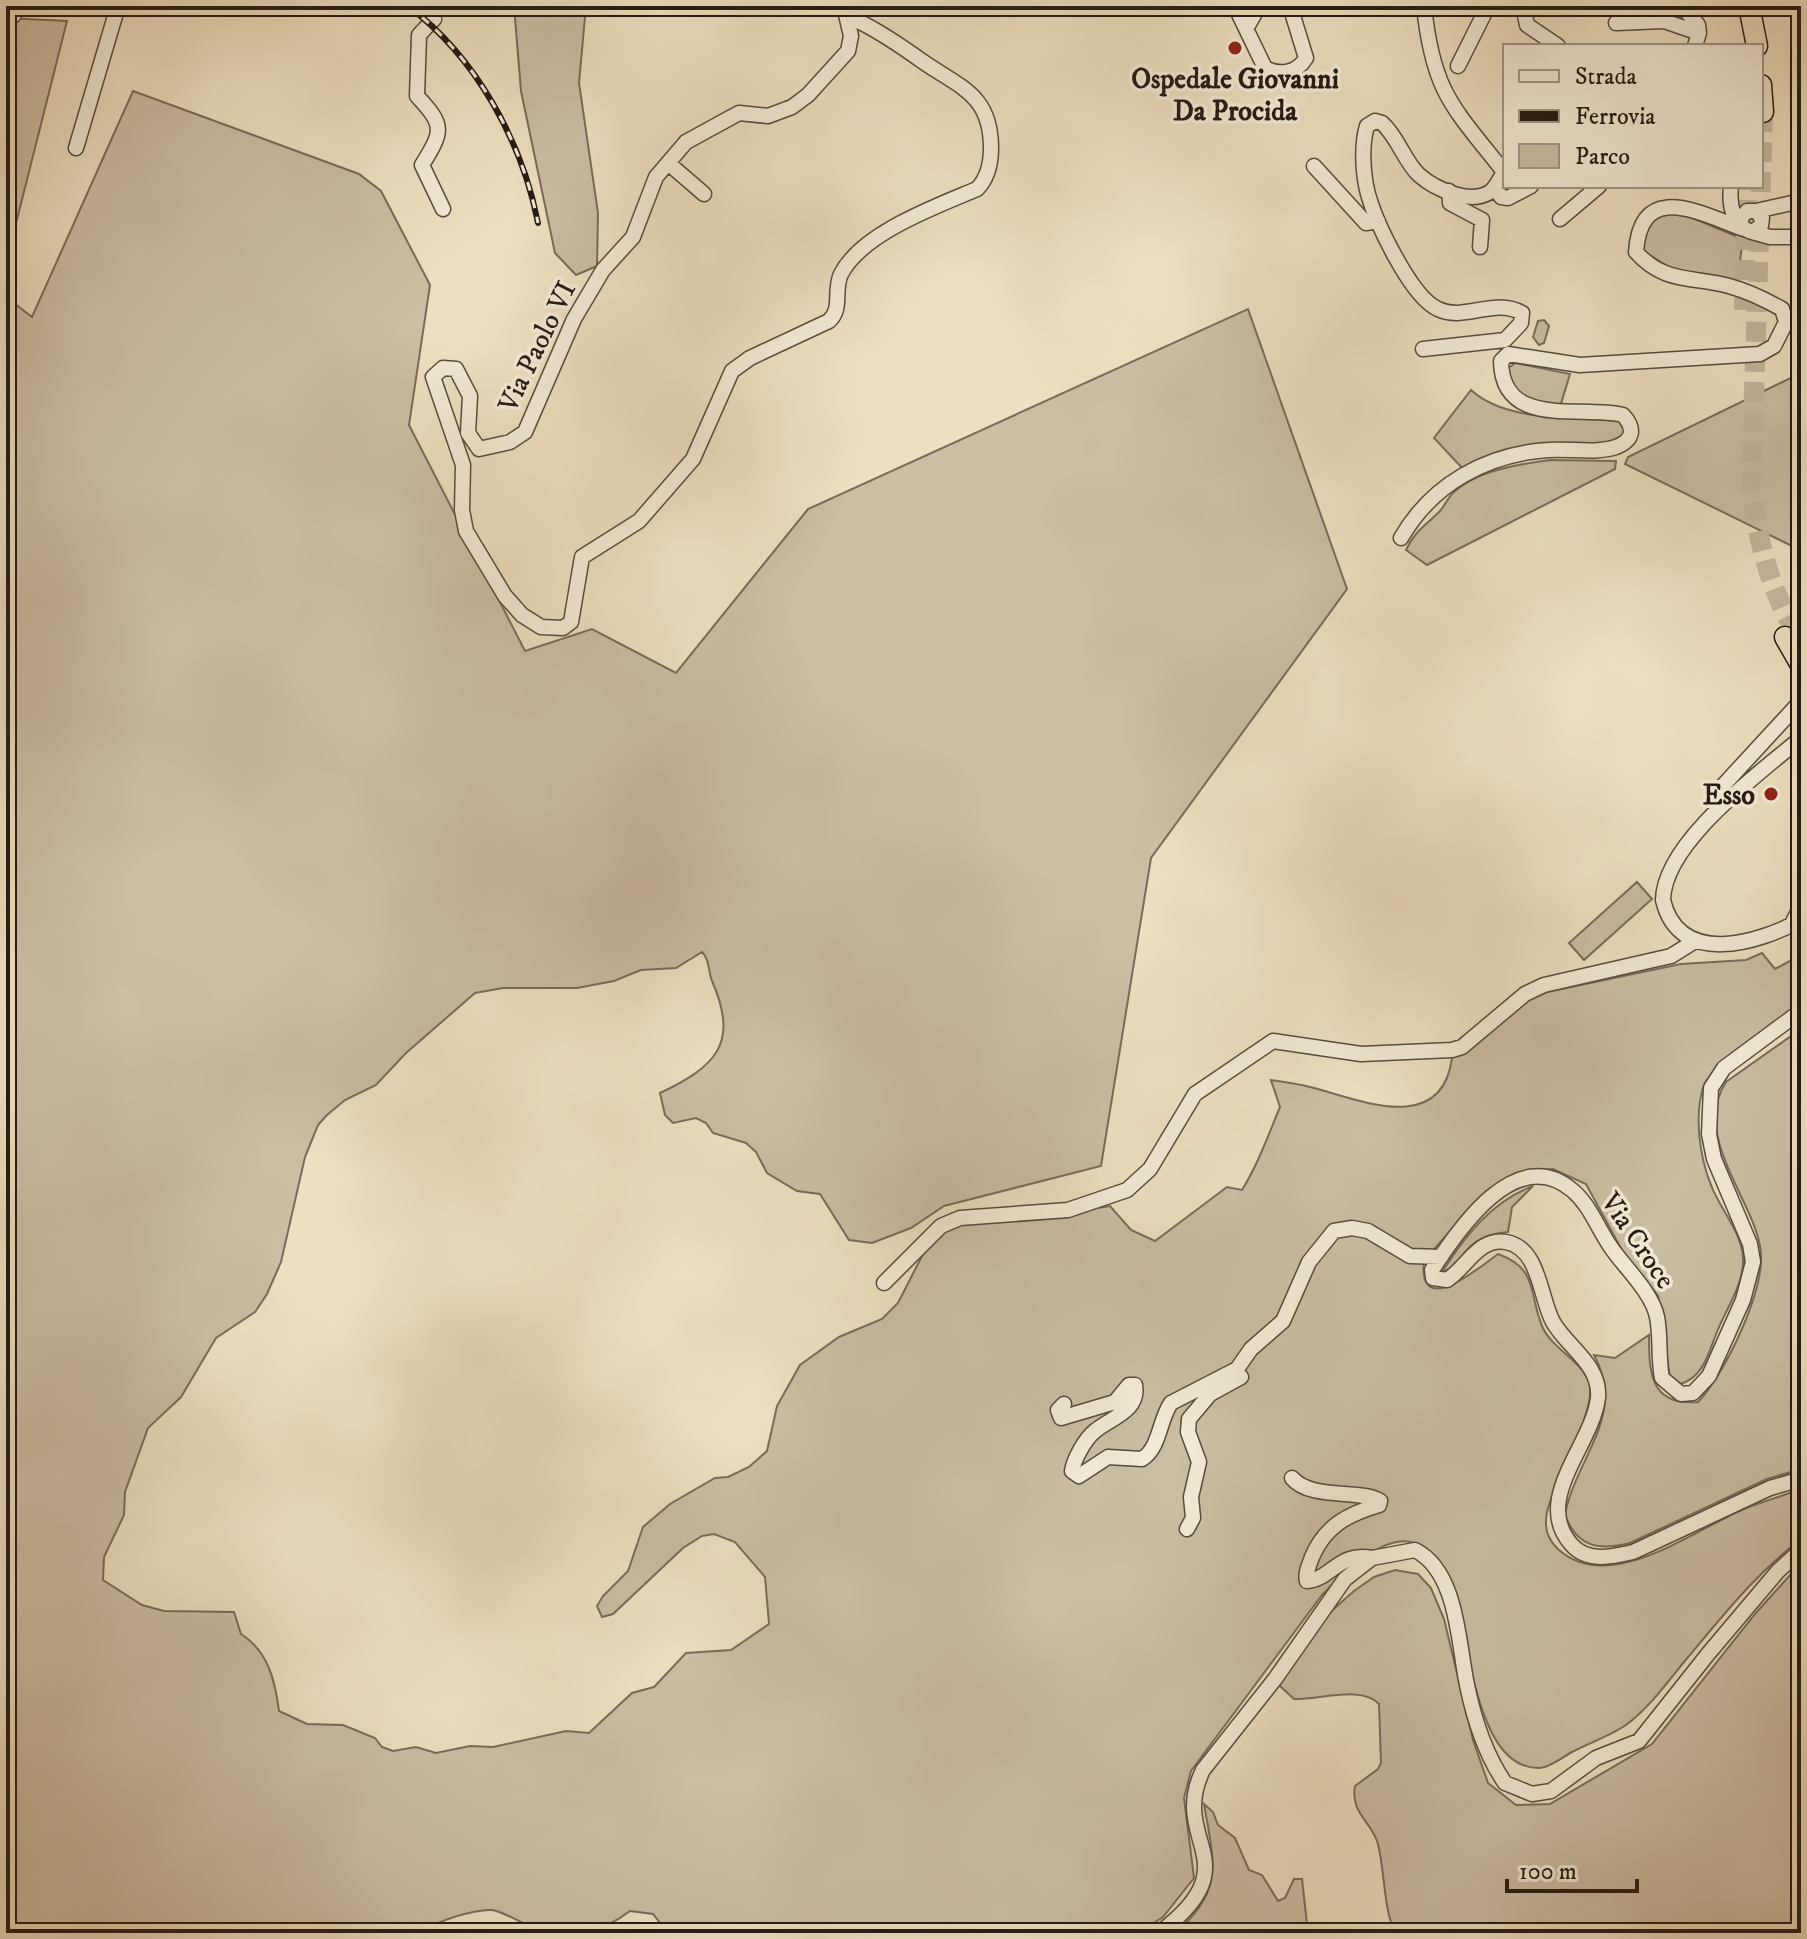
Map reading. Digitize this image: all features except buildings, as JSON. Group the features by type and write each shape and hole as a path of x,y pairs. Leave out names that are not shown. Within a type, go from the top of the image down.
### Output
{"highway":[{"path":"1737,6 1742,44"},
{"path":"1749,6 1757,44"},
{"path":"1793,637 1801,665"}],"street":[{"path":"76,148 118,6"},
{"path":"425,6 434,19 419,35 417,96 438,119 439,133 422,165 443,209"},
{"name":"Via Paolo VI","path":"846,6 858,21 956,81 981,105 988,120 991,143 991,158 984,181 977,189 890,228 842,273 836,314 829,321 750,358 732,371 693,459 633,527 582,557 571,622 563,628 541,627 522,615 505,596 466,531 462,510 463,465 433,377 443,368 456,369 470,396 468,433 479,449 510,442 525,432 574,319 607,265 633,237 652,183 686,142 739,113 768,116 792,107 808,95 848,51 851,36 846,6"},
{"path":"1235,6 1265,68 1276,72 1294,70 1303,63 1306,51 1290,6"},
{"path":"1247,27 1254,15 1252,6"},
{"path":"1424,6 1429,56 1435,73 1468,132 1503,170"},
{"path":"1458,66 1488,6"},
{"path":"1523,6 1527,25 1555,44"},
{"path":"1616,23 1664,21 1697,40 1698,25 1682,6"},
{"path":"1423,349 1505,340 1521,323 1522,313 1512,308 1493,306 1449,313 1435,309 1409,278 1378,221 1367,192 1364,157 1367,126 1375,121 1388,128 1419,175 1449,191 1472,197 1495,187 1503,175"},
{"path":"668,163 704,194"},
{"path":"1314,166 1366,223 1378,221"},
{"path":"1495,187 1501,197 1508,198 1527,188"},
{"path":"1560,219 1597,188"},
{"path":"1733,188 1752,222"},
{"path":"1449,191 1450,203 1482,220 1480,247"},
{"path":"1752,222 1779,205 1801,201"},
{"path":"1801,237 1752,222 1715,218 1674,206 1659,208 1646,217 1637,232 1636,252 1649,266 1664,273 1690,281 1728,286 1776,306 1801,327"},
{"path":"1401,538 1418,511 1457,478 1481,465 1509,456 1548,450 1601,450 1626,442 1632,432 1631,424 1623,415 1558,412 1534,407 1514,397 1501,376 1501,361 1508,354 1580,365 1760,354 1774,346 1787,314"},
{"path":"1719,790 1801,701"},
{"path":"1801,738 1709,820 1671,872 1663,891 1665,909 1676,926 1695,941 1712,944 1755,942 1796,923 1801,906"},
{"path":"884,1283 941,1226 960,1218 1068,1210 1113,1196 1139,1183 1195,1094 1273,1041 1361,1054 1452,1050 1462,1047 1525,994 1544,985 1671,956 1695,941"},
{"name":"Via Croce","path":"1441,1257 1469,1219 1501,1187 1531,1176 1555,1178 1588,1206 1623,1266 1653,1303 1662,1378 1681,1394 1693,1393 1709,1376 1743,1300 1753,1262 1750,1244 1714,1159 1709,1134 1711,1088 1724,1068 1801,1011"},
{"path":"1064,1404 1058,1410 1061,1418 1115,1402 1129,1385 1135,1385 1136,1391 1124,1414 1092,1433 1072,1471 1079,1476 1095,1462 1108,1457 1142,1459 1151,1451 1164,1413 1171,1403 1237,1369 1257,1343 1283,1321 1309,1262 1334,1231 1352,1228 1368,1231 1410,1256 1441,1257"},
{"path":"1441,1257 1432,1270 1433,1278 1439,1282 1454,1275 1484,1246 1506,1242 1521,1249 1534,1267 1559,1332 1586,1361 1596,1379 1598,1398 1555,1515 1562,1533 1575,1549 1590,1556 1613,1557 1633,1552 1770,1488 1801,1479"},
{"path":"1187,1529 1193,1518 1191,1497 1199,1462 1188,1432 1189,1419 1210,1394 1243,1376 1257,1343"},
{"path":"1292,1478 1298,1484 1330,1494 1380,1501 1379,1505 1355,1512 1325,1533 1306,1573 1307,1581 1314,1580 1344,1560 1415,1550 1434,1565 1453,1611 1469,1696 1486,1750 1505,1783 1540,1794 1551,1791 1596,1758 1646,1735 1708,1654 1778,1571 1801,1550"},
{"path":"1159,1933 1190,1908 1204,1884 1206,1870 1194,1805 1195,1787 1203,1770 1275,1679 1345,1579 1372,1558"}],"green space":[{"path":"514,6 586,6 579,83 598,213 597,266 576,275 555,253 521,91"},
{"path":"6,18 67,21 6,263"},
{"path":"133,91 359,174 381,191 430,285 409,425 525,651 592,629 676,673 808,509 1248,309 1347,589 1151,858 1101,1166 944,1206 911,1228 872,1243 849,1240 820,1194 797,1191 767,1173 756,1152 746,1143 713,1133 706,1123 696,1118 673,1123 665,1115 660,1093 709,1062 718,1050 722,1037 720,1003 702,952 676,968 641,970 614,981 577,988 503,988 475,993 406,1053 376,1085 345,1100 318,1125 305,1157 281,1262 267,1294 255,1312 216,1338 181,1397 148,1428 125,1492 124,1515 104,1557 103,1580 142,1605 164,1611 234,1612 241,1634 258,1649 269,1667 279,1711 307,1724 343,1725 375,1738 382,1747 393,1751 416,1747 436,1753 470,1746 493,1747 566,1731 589,1733 632,1693 654,1687 686,1653 731,1650 769,1624 765,1577 735,1542 714,1534 702,1536 683,1548 613,1614 602,1617 597,1606 628,1571 643,1527 670,1504 715,1478 728,1477 749,1467 767,1451 777,1406 800,1365 839,1337 882,1319 898,1303 924,1252 954,1221 1044,1217 1110,1206 1131,1230 1155,1241 1227,1187 1242,1190 1280,1107 1271,1080 1303,1085 1376,1105 1417,1105 1433,1097 1445,1082 1452,1058 1525,1001 1547,992 1681,964 1746,960 1762,953 1775,969 1801,955 1801,1008 1719,1066 1703,1088 1700,1099 1699,1124 1704,1163 1715,1194 1738,1238 1743,1267 1707,1359 1688,1381 1681,1384 1670,1378 1658,1296 1623,1252 1586,1184 1553,1169 1530,1170 1487,1191 1424,1260 1424,1278 1430,1287 1440,1288 1465,1278 1498,1254 1511,1260 1526,1274 1547,1334 1587,1378 1590,1387 1586,1414 1547,1512 1547,1533 1559,1550 1580,1562 1602,1566 1627,1562 1677,1543 1744,1509 1801,1489 1801,1539 1739,1597 1642,1711 1620,1729 1543,1768 1506,1753 1484,1715 1456,1612 1440,1568 1416,1543 1378,1549 1322,1595 1191,1771 1184,1798 1194,1878 1163,1917 1138,1933 668,1933 653,1914 630,1911 596,1929 559,1933 532,1927 492,1910 455,1917 436,1924 424,1933 6,1933 6,297 32,317"},
{"path":"1671,209 1743,239 1737,282 1677,272 1643,251 1650,225"},
{"path":"1544,320 1549,326 1544,343 1539,345 1533,337 1538,321"},
{"path":"1515,363 1570,374 1560,407 1520,393 1507,369"},
{"path":"1801,373 1801,539 1792,546 1625,464 1628,457"},
{"path":"1471,390 1486,401 1522,413 1619,421 1625,432 1616,442 1464,470 1434,438"},
{"path":"1550,460 1616,461 1615,469 1427,565 1406,550 1416,534 1464,484 1500,469"},
{"path":"1637,882 1652,899 1584,960 1569,943"},
{"path":"1801,1029 1801,1469 1767,1479 1630,1543 1608,1546 1590,1544 1575,1534 1565,1514 1602,1416 1605,1397 1603,1377 1594,1355 1615,1358 1649,1335 1652,1374 1661,1393 1682,1402 1698,1402 1709,1389 1742,1328 1751,1306 1761,1263 1755,1227 1719,1144 1717,1102 1726,1082"},
{"path":"1533,1186 1512,1207 1508,1232 1481,1239 1442,1272 1460,1245 1492,1210"},
{"path":"1801,1563 1801,1933 1395,1933 1388,1912 1378,1844 1358,1810 1354,1795 1355,1786 1378,1769 1381,1763 1379,1704 1372,1698 1351,1694 1294,1699 1279,1685 1328,1614 1374,1577 1395,1570 1418,1574 1431,1588 1444,1619 1473,1740 1488,1783 1516,1805 1550,1804 1652,1744 1755,1614"},
{"path":"1204,1804 1213,1812 1218,1825 1235,1838 1249,1870 1262,1875 1278,1901 1285,1898 1294,1879 1302,1879 1308,1933 1175,1933 1191,1918 1209,1889 1212,1859"}],"tunnel":[{"path":"1744,310 1747,188"},
{"path":"1761,188 1751,487 1766,561 1795,631"}],"railway":[{"path":"408,6 455,50 492,103 520,162 538,223"}],"place":[{"name":"Ospedale Giovanni Da Procida","path":"1235,48"},
{"name":"Esso","path":"1771,794"}]}
